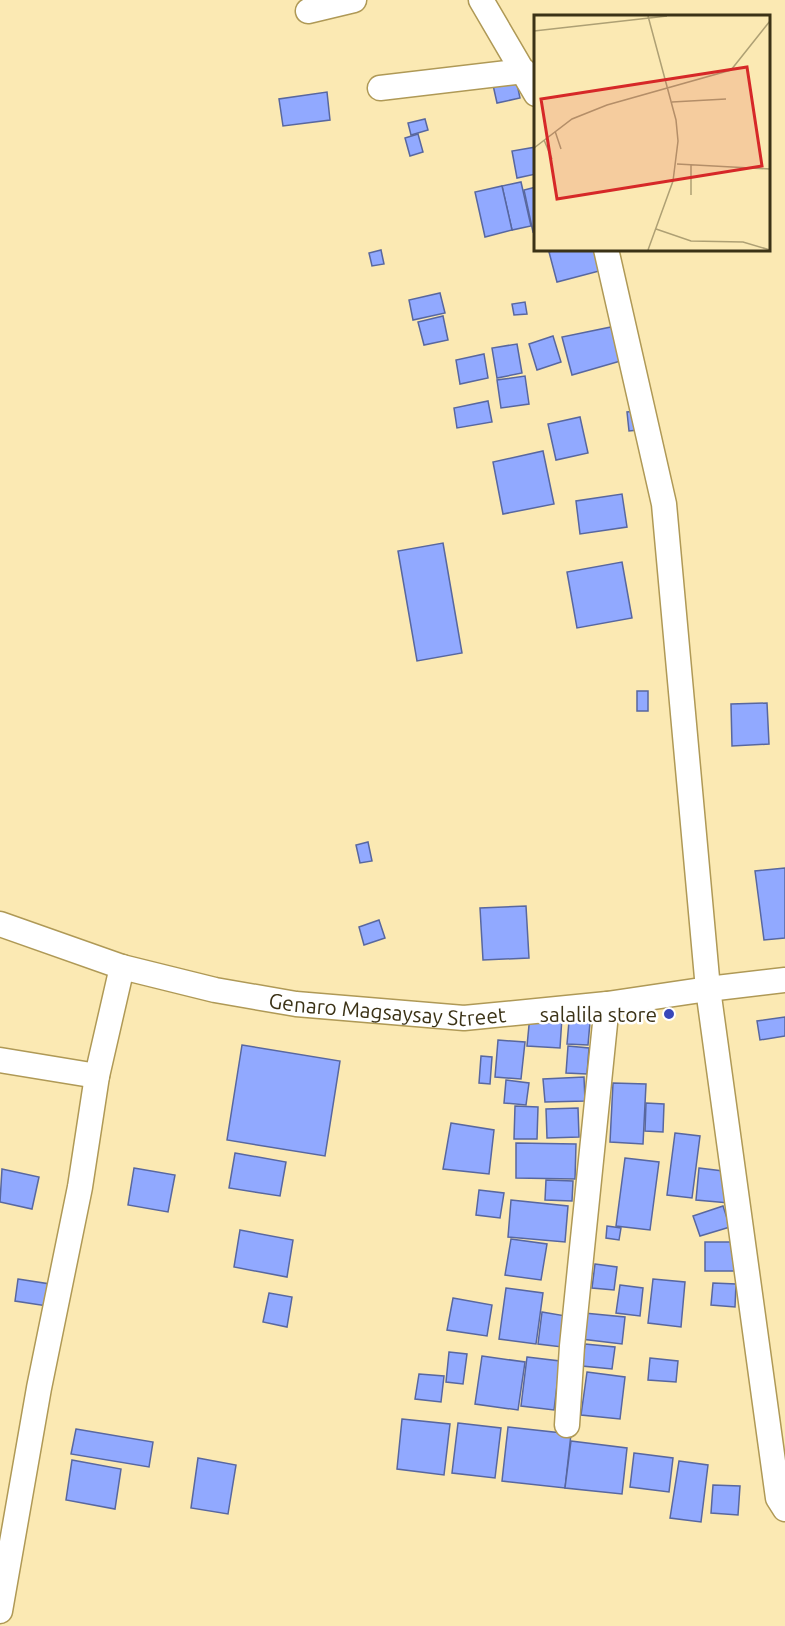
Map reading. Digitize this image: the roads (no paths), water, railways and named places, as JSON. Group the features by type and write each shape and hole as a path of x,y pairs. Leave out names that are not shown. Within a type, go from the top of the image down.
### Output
{"street":[{"path":"308,12 354,0"},
{"path":"481,0 534,90"},
{"path":"380,88 524,70"},
{"path":"606,250 664,504 708,989 778,1498 785,1509"},
{"name":"Genaro Magsaysay Street","path":"0,924 122,967 215,990 296,1004 464,1018 607,1004 785,980"},
{"path":"0,1611 39,1388 80,1187 97,1076 122,967"},
{"path":"567,1425 572,1346 607,1004"},
{"path":"0,1060 97,1076"}],"place":[{"name":"salalila store","path":"669,1014"}]}
